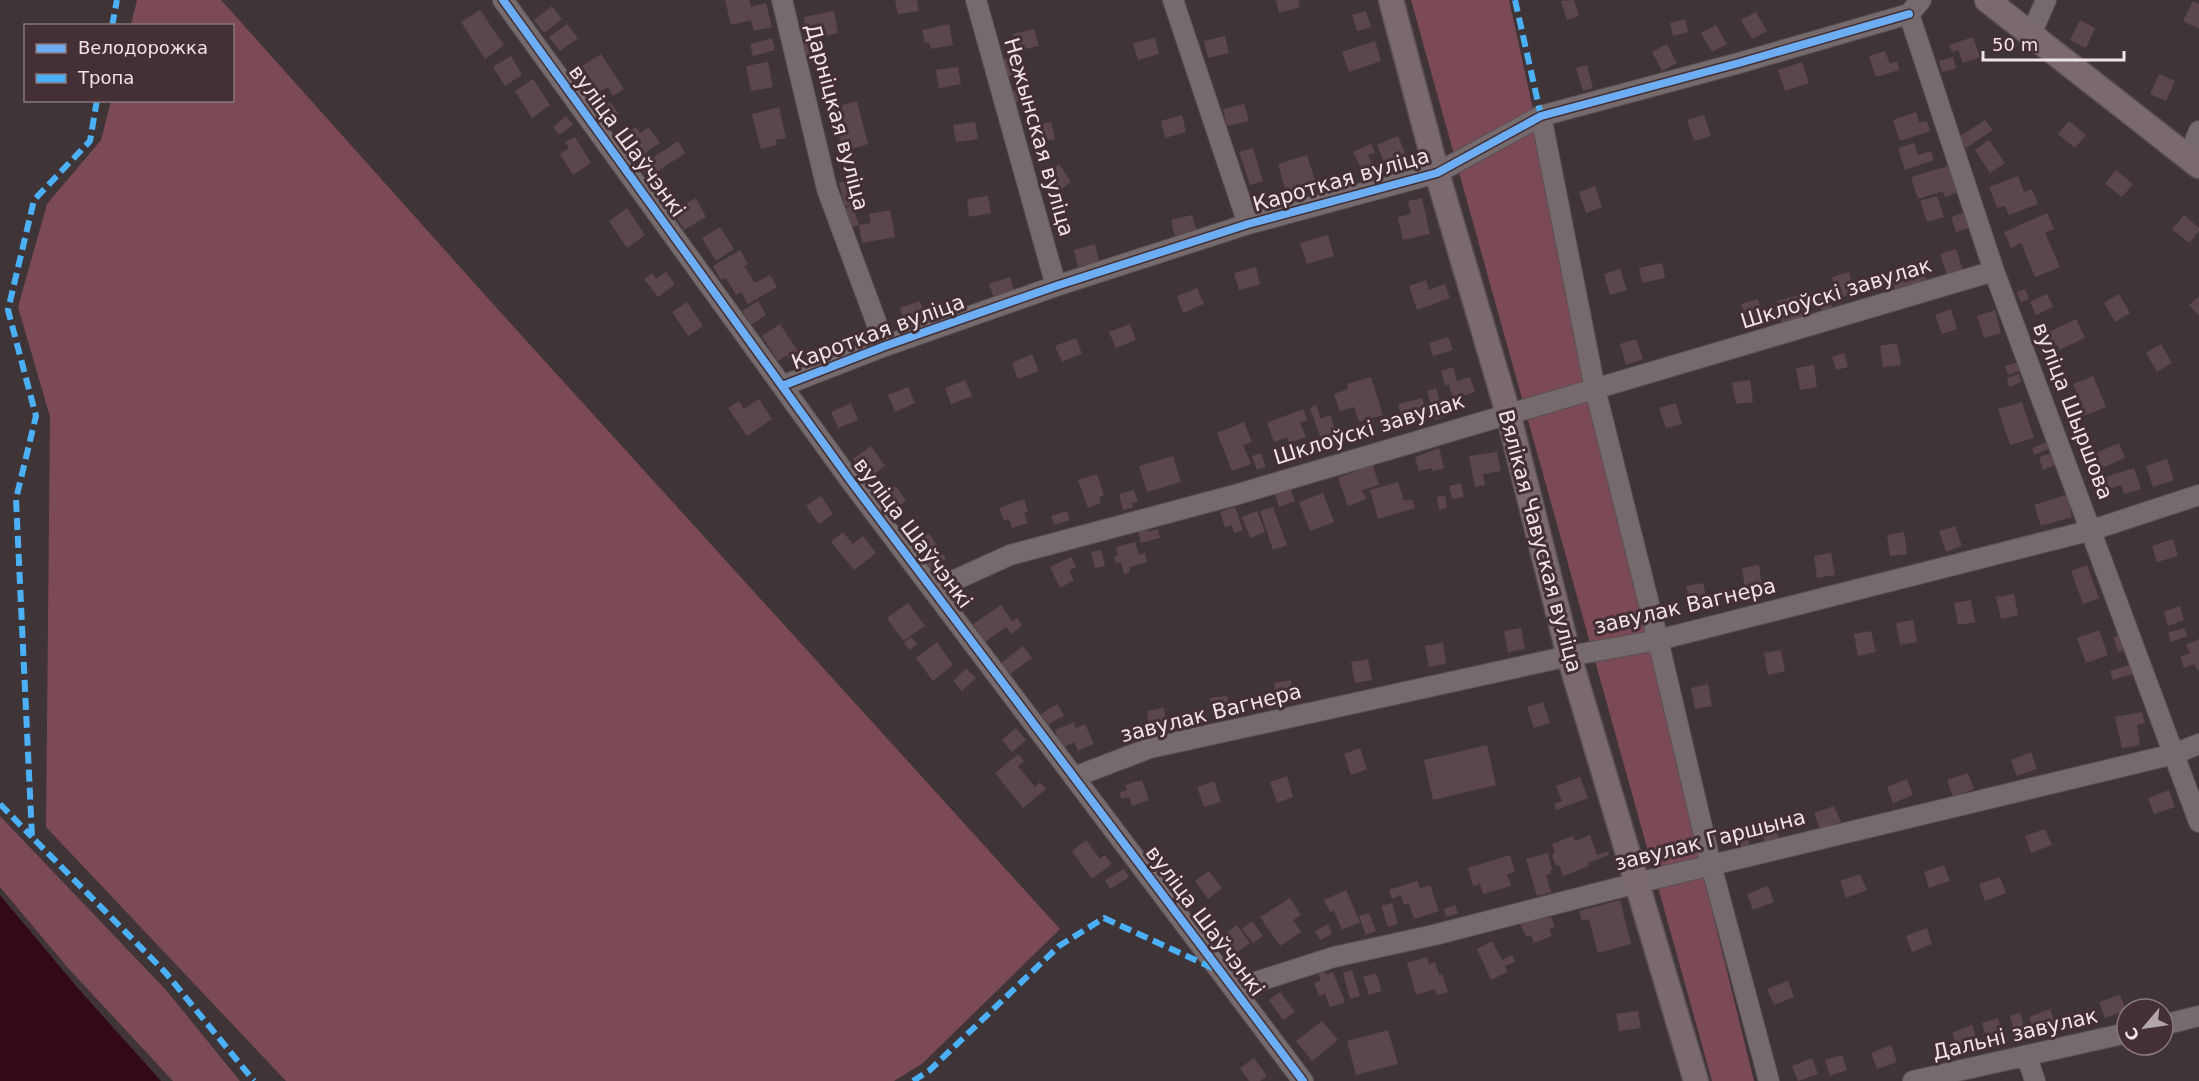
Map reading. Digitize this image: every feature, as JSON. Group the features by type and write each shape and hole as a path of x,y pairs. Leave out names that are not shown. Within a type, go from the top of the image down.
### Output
{"main road":[{"name":"Вялікая Чавуская вуліца","path":"1391,0 1437,173 1508,413 1569,656 1696,1081"},
{"path":"1987,0 2194,162"}],"street":[{"name":"вуліца Шаўчэнкі","path":"503,0 850,480 1303,1081"},
{"name":"Дарніцкая вуліца","path":"782,0 826,189 885,346"},
{"name":"Нежынская вуліца","path":"976,0 1056,286"},
{"path":"1173,0 1248,224"},
{"path":"2031,34 2046,0"},
{"name":"Кароткая вуліца","path":"782,386 885,346 1056,286 1248,224 1437,173 1541,116 1739,63 1915,7"},
{"name":"вуліца Шыршова","path":"1915,7 1994,271 2199,822"},
{"path":"1541,116 1594,389 1659,640 1711,865 1768,1081"},
{"path":"2194,162 2199,131"},
{"name":"Шклоўскі завулак","path":"933,590 1010,555 1235,495 1994,271"},
{"name":"завулак Вагнера","path":"1074,777 1150,748 1569,656 1659,640 2092,530 2199,495"},
{"name":"завулак Гаршына","path":"1234,989 1334,957 2174,754 2199,744"},
{"path":"2175,1022 2199,1016"},
{"name":"Дальні завулак","path":"1912,1081 2115,1036"},
{"path":"2027,1057 2035,1081"}],"shaded area":[{"path":"137,0 221,0 494,305 1060,929 923,1063 894,1081 286,1081 46,827 50,417 18,307 47,204 101,140 111,102 234,102 234,24 131,24"},
{"path":"1411,0 1509,0 1688,813 1754,1081 1712,1081"},
{"path":"0,816 166,990 240,1081 173,1081 68,968 0,887"},
{"path":"0,895 76,986 161,1081 0,1081"}],"building":[{"path":"725,0 749,0 751,7 766,3 772,27 754,31 751,20 731,25"},
{"path":"895,0 917,0 919,11 898,14"},
{"path":"1276,0 1298,0 1300,7 1279,13"},
{"path":"1574,0 1579,16 1567,20 1561,1"},
{"path":"2193,1 2199,4 2199,29 2183,21"},
{"path":"552,6 562,19 544,33 534,20"},
{"path":"480,10 504,45 485,59 461,22"},
{"path":"834,11 838,33 821,37 820,31 807,34 804,17"},
{"path":"1366,11 1371,27 1357,31 1352,15"},
{"path":"1756,12 1767,31 1752,39 1741,20"},
{"path":"1685,19 1688,32 1673,36 1670,23"},
{"path":"2080,20 2095,28 2086,48 2070,40"},
{"path":"567,24 578,38 560,51 549,37"},
{"path":"949,24 953,45 931,49 929,42 925,43 922,30"},
{"path":"1716,25 1727,44 1712,52 1701,33"},
{"path":"1034,29 1039,46 1017,51 1013,34"},
{"path":"1225,36 1229,53 1208,58 1204,41"},
{"path":"1973,37 1980,57 1963,63 1958,50 1952,52 1949,45"},
{"path":"772,38 775,50 753,56 750,44"},
{"path":"1155,38 1159,54 1138,60 1133,43"},
{"path":"810,40 812,47 822,44 826,56 807,61 802,42"},
{"path":"1375,41 1381,61 1349,72 1342,52"},
{"path":"1667,44 1677,63 1662,71 1652,52"},
{"path":"1885,51 1890,64 1897,61 1899,70 1876,77 1869,56"},
{"path":"601,54 624,89 613,96 608,87 599,92 582,66"},
{"path":"511,56 522,75 505,86 493,67"},
{"path":"1014,57 1018,74 1006,77 1001,60"},
{"path":"1953,57 1956,68 1942,72 1939,61"},
{"path":"768,62 773,87 751,91 746,66"},
{"path":"1802,62 1809,83 1785,91 1778,70"},
{"path":"1587,65 1593,88 1583,91 1576,68"},
{"path":"958,67 961,84 939,88 936,70"},
{"path":"2159,74 2175,81 2166,101 2150,94"},
{"path":"533,79 550,105 532,118 515,91"},
{"path":"1020,89 1023,100 1013,103 1010,92"},
{"path":"857,101 868,144 852,149 850,141 841,144 831,108"},
{"path":"610,102 618,113 605,123 597,112"},
{"path":"1244,104 1249,121 1227,126 1223,109"},
{"path":"779,107 786,138 776,140 777,145 761,149 752,114"},
{"path":"1916,112 1919,123 1927,121 1930,131 1900,141 1893,120"},
{"path":"1182,115 1186,132 1165,138 1161,121"},
{"path":"1704,115 1711,136 1694,141 1687,120"},
{"path":"566,116 573,125 559,135 553,127"},
{"path":"1985,120 1993,130 1966,148 1959,137"},
{"path":"2069,121 2086,135 2075,148 2058,134"},
{"path":"975,122 978,139 956,142 953,125"},
{"path":"1051,122 1055,139 1034,144 1029,127"},
{"path":"636,127 640,133 649,127 660,143 641,156 626,133"},
{"path":"1398,136 1405,153 1384,162 1377,145"},
{"path":"575,137 591,163 573,175 560,154 569,148 565,142"},
{"path":"1989,140 2005,163 1990,173 1975,150"},
{"path":"678,141 685,153 648,178 640,166"},
{"path":"1914,143 1918,155 1931,151 1934,160 1905,170 1898,148"},
{"path":"1371,144 1375,152 1368,155 1377,175 1367,180 1353,152"},
{"path":"1253,148 1263,181 1250,185 1239,152"},
{"path":"1307,155 1317,187 1287,196 1278,164"},
{"path":"1059,164 1071,182 1057,192 1044,174"},
{"path":"1954,164 1962,191 1945,197 1943,191 1918,199 1911,177"},
{"path":"2116,170 2133,184 2122,197 2105,184"},
{"path":"2018,176 2024,192 2032,189 2038,204 2009,215 2005,206 1997,208 1989,187"},
{"path":"855,179 861,203 845,206 839,183"},
{"path":"1595,186 1602,207 1586,213 1579,192"},
{"path":"988,196 991,213 969,217 967,199"},
{"path":"1937,196 1944,217 1927,222 1920,201"},
{"path":"696,198 706,217 684,230 673,211"},
{"path":"1422,198 1430,234 1403,240 1398,217 1411,214 1408,201"},
{"path":"852,205 859,225 851,228 845,208"},
{"path":"627,208 645,235 627,248 609,221"},
{"path":"890,210 895,237 862,243 859,225 871,223 869,214"},
{"path":"1969,211 1974,227 1956,232 1951,217"},
{"path":"2047,213 2054,229 2045,233 2060,267 2035,277 2021,243 2011,248 2004,232"},
{"path":"1192,215 1197,232 1175,237 1171,220"},
{"path":"2184,215 2199,228 2189,243 2172,229"},
{"path":"720,227 734,249 716,261 702,238"},
{"path":"1328,235 1334,256 1307,264 1300,243"},
{"path":"1095,244 1099,261 1078,267 1074,250"},
{"path":"1956,249 1963,270 1947,275 1940,254"},
{"path":"740,250 748,264 744,266 755,283 770,275 777,287 748,304 741,292 736,295 726,278 721,280 713,266"},
{"path":"1662,263 1665,278 1642,283 1639,268"},
{"path":"1920,263 1930,288 1899,300 1889,274"},
{"path":"1256,267 1260,284 1239,290 1234,273"},
{"path":"1620,269 1627,290 1610,295 1604,274"},
{"path":"666,272 675,284 658,297 644,279 652,273 656,279"},
{"path":"1849,272 1855,293 1839,298 1832,277"},
{"path":"1010,277 1015,294 995,301 989,284"},
{"path":"1426,280 1429,290 1445,284 1450,298 1417,310 1409,286"},
{"path":"1197,288 1204,304 1183,313 1177,296"},
{"path":"2025,289 2029,299 2021,302 2017,292"},
{"path":"1829,293 1834,315 1823,317 1818,295"},
{"path":"2047,294 2053,307 2036,315 2030,302"},
{"path":"2119,294 2130,313 2115,322 2104,303"},
{"path":"1802,295 1808,320 1783,327 1777,301"},
{"path":"2199,296 2199,316 2189,305"},
{"path":"1758,299 1765,320 1748,325 1741,304"},
{"path":"758,301 766,315 751,325 742,311"},
{"path":"920,301 926,318 905,325 900,308"},
{"path":"687,302 703,326 688,336 672,312"},
{"path":"1951,309 1957,329 1942,334 1935,315"},
{"path":"1995,310 2001,333 1984,338 1977,316"},
{"path":"2076,319 2085,338 2059,350 2057,345 2049,349 2044,339 2051,335 2049,332"},
{"path":"780,324 800,355 791,361 787,355 778,361 762,336"},
{"path":"1130,324 1136,340 1116,348 1109,332"},
{"path":"1448,337 1453,350 1433,356 1429,343"},
{"path":"1076,338 1082,354 1062,362 1055,346"},
{"path":"1636,339 1643,359 1626,365 1620,344"},
{"path":"1897,343 1901,365 1883,367 1880,346"},
{"path":"2161,344 2172,363 2157,372 2146,353"},
{"path":"1844,353 1848,367 1836,370 1832,357"},
{"path":"1032,354 1039,371 1018,379 1012,363"},
{"path":"2018,362 2021,370 2008,375 2005,366"},
{"path":"1814,365 1817,387 1800,390 1796,368"},
{"path":"1453,367 1457,381 1470,377 1475,392 1453,399 1449,384 1445,386 1441,371"},
{"path":"2019,374 2021,382 2009,387 2007,378"},
{"path":"2093,376 2106,407 2076,419 2071,409 2082,404 2073,384"},
{"path":"1371,377 1383,415 1359,422 1354,407 1340,411 1334,394 1348,389 1347,384"},
{"path":"965,380 972,396 951,404 945,388"},
{"path":"1750,380 1753,402 1736,404 1732,383"},
{"path":"908,387 915,403 895,412 888,395"},
{"path":"1436,388 1444,417 1435,420 1427,391"},
{"path":"1422,398 1427,416 1403,422 1398,404"},
{"path":"759,399 772,419 747,436 728,408 739,401 744,409"},
{"path":"2022,402 2034,438 2010,445 1998,409"},
{"path":"851,403 858,420 838,428 831,412"},
{"path":"1676,403 1682,424 1666,428 1659,408"},
{"path":"1316,405 1321,419 1330,415 1339,440 1323,445 1310,408"},
{"path":"1303,409 1307,420 1300,423 1306,437 1289,443 1287,437 1274,442 1267,423"},
{"path":"1244,422 1252,442 1243,445 1251,464 1232,471 1217,433"},
{"path":"2053,440 2055,446 2034,455 2032,448"},
{"path":"2119,443 2125,458 2095,471 2089,456"},
{"path":"871,446 885,466 867,479 853,459"},
{"path":"1439,448 1444,468 1419,471 1415,457"},
{"path":"2057,451 2062,462 2043,470 2039,457"},
{"path":"1497,452 1501,471 1483,474 1485,485 1475,487 1469,456"},
{"path":"1261,453 1266,467 1257,470 1252,456"},
{"path":"1173,456 1181,482 1147,492 1139,466"},
{"path":"2167,459 2174,480 2153,487 2146,466"},
{"path":"1371,460 1379,485 1362,490 1366,499 1348,506 1338,478 1356,471 1354,465"},
{"path":"2134,468 2141,489 2124,494 2121,485 2109,489 2105,477"},
{"path":"1097,474 1104,495 1099,497 1101,503 1088,508 1078,480"},
{"path":"1398,482 1404,501 1412,499 1415,508 1378,519 1370,490"},
{"path":"1461,483 1464,497 1452,499 1449,486"},
{"path":"896,486 906,501 888,513 878,499"},
{"path":"1290,488 1295,501 1279,507 1275,494"},
{"path":"1134,490 1138,502 1132,503 1133,507 1123,510 1119,494"},
{"path":"1323,493 1334,522 1310,531 1299,502"},
{"path":"2072,493 2077,508 2070,510 2072,517 2041,526 2034,505"},
{"path":"1445,495 1447,508 1439,510 1437,497"},
{"path":"821,496 833,514 819,524 806,506"},
{"path":"1024,499 1028,512 1024,513 1028,523 1012,528 1009,519 1004,521 999,508"},
{"path":"1235,507 1243,530 1234,533 1232,525 1225,527 1220,512"},
{"path":"1273,507 1287,545 1273,550 1260,511"},
{"path":"1067,511 1070,520 1054,525 1051,516"},
{"path":"1257,511 1265,532 1250,538 1242,517"},
{"path":"1146,524 1148,532 1158,529 1160,538 1141,543 1137,527"},
{"path":"1955,526 1962,546 1946,552 1939,531"},
{"path":"843,532 853,544 863,536 876,553 854,570 831,542"},
{"path":"1904,532 1907,554 1890,556 1887,535"},
{"path":"929,533 946,559 928,570 910,545"},
{"path":"2173,539 2178,556 2157,562 2152,546"},
{"path":"1135,542 1139,555 1145,553 1147,562 1129,567 1130,572 1124,574 1121,562 1116,563 1114,556 1118,555 1116,547"},
{"path":"1101,550 1105,566 1095,568 1091,552"},
{"path":"1831,553 1835,575 1817,578 1814,556"},
{"path":"1071,557 1076,567 1069,571 1074,580 1060,588 1050,567"},
{"path":"1759,565 1762,587 1745,590 1742,568"},
{"path":"2087,565 2099,598 2083,604 2071,571"},
{"path":"1703,583 1708,604 1691,608 1686,586"},
{"path":"2014,594 2018,615 2001,619 1996,597"},
{"path":"1971,600 1975,622 1958,625 1954,603"},
{"path":"908,603 925,626 903,641 887,618"},
{"path":"1001,605 1012,621 1017,618 1022,626 1011,634 1006,627 985,642 973,624"},
{"path":"2180,606 2184,620 2168,626 2164,612"},
{"path":"1913,620 1917,642 1900,645 1896,623"},
{"path":"1521,628 1525,649 1508,652 1504,631"},
{"path":"2184,628 2187,636 2171,642 2168,633"},
{"path":"2099,630 2108,655 2086,663 2077,638"},
{"path":"1871,631 1876,652 1858,656 1854,634"},
{"path":"2124,634 2129,649 2118,652 2113,637"},
{"path":"911,637 917,644 909,650 904,642"},
{"path":"2199,639 2199,669 2197,670 2194,664 2184,668 2180,657 2190,653 2186,645"},
{"path":"937,642 953,665 933,681 916,658"},
{"path":"1443,643 1446,664 1429,667 1425,646"},
{"path":"1023,646 1032,658 1009,675 1000,664"},
{"path":"1781,650 1785,671 1768,675 1764,653"},
{"path":"1368,659 1372,680 1355,683 1351,662"},
{"path":"2135,663 2138,672 2113,680 2110,671"},
{"path":"966,668 976,678 962,691 953,681"},
{"path":"1291,680 1294,701 1277,704 1274,683"},
{"path":"1708,684 1712,706 1695,709 1691,688"},
{"path":"1227,696 1231,717 1214,720 1210,698"},
{"path":"1543,702 1550,723 1534,728 1527,707"},
{"path":"1057,704 1064,715 1048,725 1041,714"},
{"path":"1164,708 1167,730 1150,733 1147,711"},
{"path":"2142,712 2145,723 2137,725 2140,745 2122,748 2115,717"},
{"path":"1074,722 1076,728 1085,724 1094,744 1078,751 1074,742 1062,748 1059,740 1054,743 1052,738 1057,736 1055,730"},
{"path":"1016,728 1026,740 1012,752 1002,740"},
{"path":"1487,745 1496,785 1433,800 1424,760"},
{"path":"1360,748 1367,769 1351,775 1344,754"},
{"path":"2031,752 2037,769 2017,776 2011,760"},
{"path":"1018,754 1024,761 1018,766 1035,787 1040,782 1046,789 1023,808 995,773"},
{"path":"1968,773 1974,789 1953,797 1947,780"},
{"path":"1287,776 1293,797 1277,803 1270,782"},
{"path":"1580,777 1588,798 1556,810 1554,804 1562,801 1556,786"},
{"path":"1907,779 1913,795 1893,803 1887,787"},
{"path":"1142,780 1149,800 1132,806 1129,797 1122,799 1119,793 1127,790 1125,785"},
{"path":"1214,781 1221,802 1204,807 1197,787"},
{"path":"2169,790 2175,807 2154,814 2148,798"},
{"path":"1834,806 1841,822 1820,829 1814,813"},
{"path":"1775,825 1779,839 1765,843 1761,829"},
{"path":"1734,826 1752,833 1747,849 1728,842"},
{"path":"2045,829 2052,845 2031,853 2025,836"},
{"path":"1590,835 1597,855 1608,851 1609,855 1563,876 1552,855 1555,853 1552,844 1573,836 1575,841"},
{"path":"1086,840 1100,859 1105,855 1112,864 1092,879 1072,851"},
{"path":"1548,853 1552,869 1551,874 1546,875 1551,892 1537,896 1526,859"},
{"path":"1510,855 1515,872 1507,874 1511,886 1483,894 1480,884 1473,886 1468,868"},
{"path":"1944,865 1950,881 1929,888 1924,872"},
{"path":"1124,869 1129,877 1110,889 1105,880"},
{"path":"1209,871 1222,888 1208,899 1195,881"},
{"path":"1860,874 1867,890 1846,898 1840,881"},
{"path":"2000,877 2006,893 1985,901 1979,884"},
{"path":"1417,881 1420,888 1430,885 1439,911 1414,919 1409,903 1404,905 1401,895 1392,899 1389,890"},
{"path":"1768,886 1774,902 1753,910 1747,894"},
{"path":"1346,890 1360,922 1342,930 1334,911 1330,912 1324,900"},
{"path":"1290,898 1301,915 1293,920 1301,932 1280,946 1260,917"},
{"path":"1620,900 1631,944 1598,953 1589,919 1582,921 1579,911"},
{"path":"1392,903 1398,924 1388,927 1381,906"},
{"path":"1455,905 1458,913 1446,917 1444,909"},
{"path":"1369,913 1376,931 1366,935 1359,916"},
{"path":"1545,914 1546,918 1551,917 1555,927 1549,929 1552,936 1534,943 1531,935 1526,937 1520,924"},
{"path":"1252,921 1263,936 1253,943 1242,929"},
{"path":"1328,924 1332,934 1320,940 1315,931"},
{"path":"1237,925 1250,943 1236,953 1223,935"},
{"path":"1927,928 1932,944 1912,952 1906,936"},
{"path":"1492,941 1502,960 1512,955 1515,962 1505,966 1507,972 1491,980 1477,949"},
{"path":"1427,957 1429,964 1435,962 1448,992 1437,995 1435,989 1416,995 1407,963"},
{"path":"1352,970 1360,996 1350,999 1343,973"},
{"path":"1325,971 1326,975 1333,972 1345,1002 1330,1007 1325,994 1319,996 1314,983 1321,980 1318,973"},
{"path":"1376,973 1382,991 1369,995 1363,977"},
{"path":"1788,981 1794,997 1774,1005 1767,989"},
{"path":"1280,992 1295,1012 1283,1020 1269,1000"},
{"path":"2120,995 2121,997 2115,997 2115,1015 2105,1018 2099,1002"},
{"path":"2050,1009 2056,1025 2035,1033 2029,1017"},
{"path":"1638,1011 1641,1028 1619,1031 1616,1014"},
{"path":"2020,1013 2027,1037 2016,1040 2010,1016"},
{"path":"1998,1018 2005,1042 1989,1047 1982,1023"},
{"path":"1322,1021 1338,1040 1312,1061 1296,1041"},
{"path":"1972,1025 1978,1042 1958,1049 1952,1033"},
{"path":"1388,1030 1398,1064 1356,1075 1347,1041"},
{"path":"1891,1045 1897,1062 1877,1069 1871,1053"},
{"path":"1842,1055 1847,1070 1830,1076 1825,1060"},
{"path":"1254,1058 1267,1076 1260,1081 1249,1081 1240,1068"},
{"path":"1812,1058 1818,1074 1798,1081 1792,1066"}],"marked path":[{"path":"112,24 117,0"},
{"path":"1515,0 1541,116"},
{"path":"97,102 90,141 34,200 8,310 36,416 16,499 32,837 165,972 254,1081"},
{"path":"0,804 32,837"},
{"path":"913,1081 930,1070 1059,946 1104,918 1215,969"}],"cycle path":[{"path":"503,0 850,480 1303,1081"},
{"path":"782,386 885,346 1056,286 1248,224 1437,173 1541,116 1739,63 1909,14"}]}
